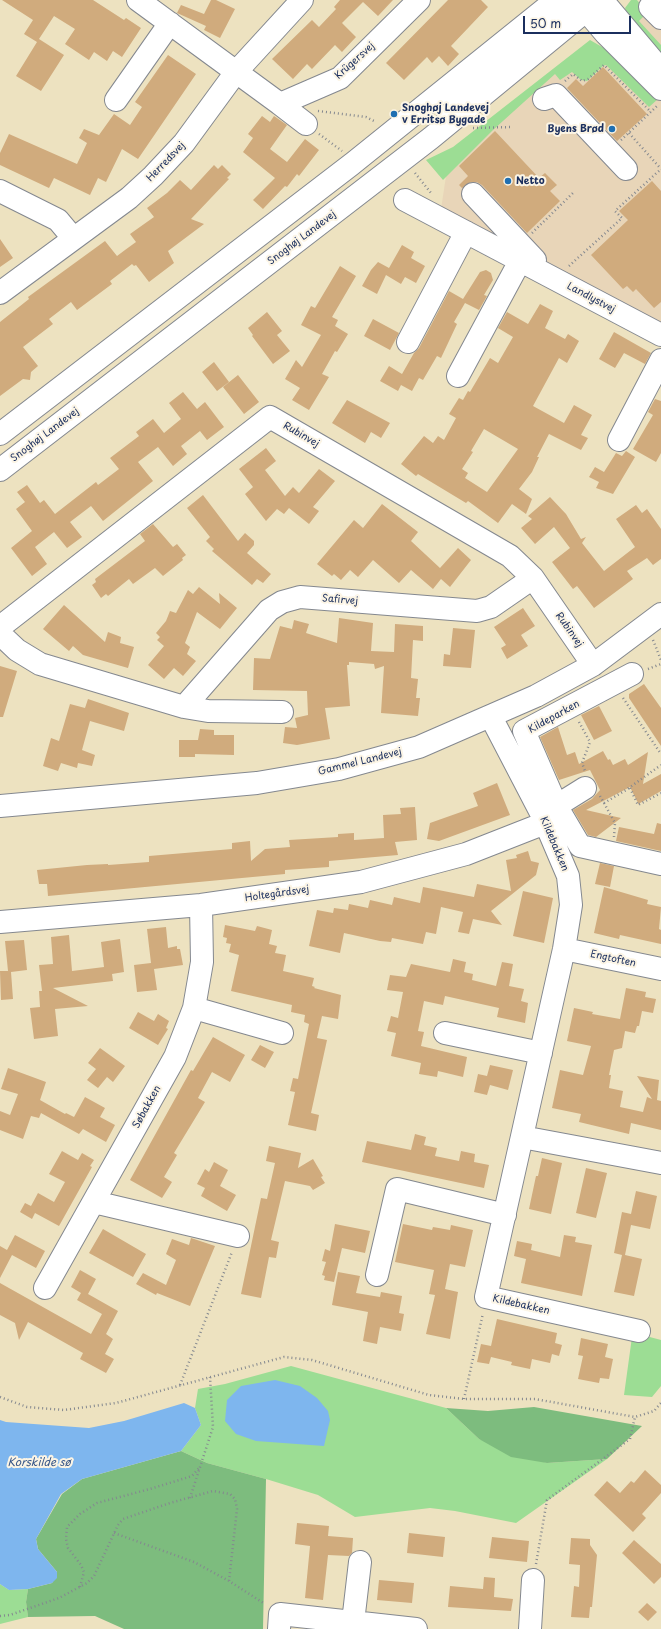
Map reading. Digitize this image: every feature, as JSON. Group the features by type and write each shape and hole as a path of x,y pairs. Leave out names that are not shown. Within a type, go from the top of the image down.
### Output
{"street":[{"path":"138,0 294,115"},
{"name":"Herredsvej","path":"0,293 129,198 153,176 184,143 236,72 302,0"},
{"name":"Krügersvej","path":"294,115 340,78 419,0"},
{"path":"0,434 352,164 556,0"},
{"path":"658,0 650,7 661,18"},
{"path":"588,2 661,70"},
{"path":"588,2 661,89"},
{"name":"Snoghøj Landevej","path":"0,470 431,138 588,2"},
{"path":"116,100 170,23"},
{"path":"550,97 619,161"},
{"path":"0,191 58,220 73,238"},
{"path":"458,376 525,255 473,194"},
{"name":"Landlystvej","path":"405,200 466,232 525,255 555,279 661,336"},
{"path":"408,342 466,232"},
{"path":"619,440 661,360"},
{"name":"Rubinvej","path":"0,627 270,416 510,556 533,578 593,664"},
{"name":"Safirvej","path":"184,707 269,610 282,602 300,597 477,611 491,608 533,578"},
{"name":"Gammel Landevej","path":"0,806 257,784 338,769 419,746 536,696 593,664 661,614"},
{"path":"0,634 17,650 40,664 184,707 208,711 282,712"},
{"name":"Kildeparken","path":"623,679 524,732 548,815 580,846 661,864"},
{"name":"Kildebakken","path":"491,716 548,815 568,876 571,905 564,949 486,1297 639,1331"},
{"path":"548,815 590,785"},
{"name":"Holtegårdsvej","path":"0,922 201,905 361,882 466,854 548,815"},
{"name":"Søbakken","path":"45,1288 175,1057 194,1008 202,962 201,905"},
{"name":"Engtoften","path":"564,949 661,969"},
{"path":"194,1008 282,1032"},
{"path":"445,1033 541,1053"},
{"path":"522,1137 661,1164"},
{"path":"377,1275 397,1189 505,1215"},
{"path":"94,1202 238,1236"},
{"path":"353,1622 360,1562"},
{"path":"530,1629 533,1580"},
{"path":"280,1622 353,1622 416,1629"}],"path":[{"path":"550,97 573,74 582,81 588,79 604,64 651,112"},
{"path":"619,161 613,148 661,103"},
{"path":"294,115 312,110 366,117 374,121"},
{"path":"294,115 343,152 347,148"},
{"path":"473,128 511,127"},
{"path":"555,279 622,218 615,211 661,169 629,133"},
{"path":"525,255 574,192"},
{"path":"623,679 661,754"},
{"path":"570,707 590,742 582,763 590,785 611,814 616,829 611,853"},
{"path":"604,803 630,788 661,765"},
{"path":"630,788 638,805 661,793"},
{"path":"180,1386 238,1236"},
{"path":"464,1399 486,1297"},
{"path":"0,1397 27,1407 64,1410 116,1403 284,1357 312,1360 428,1395 464,1399 535,1399 635,1417 654,1411 661,1404"},
{"path":"190,1498 213,1427 210,1377"},
{"path":"533,1580 547,1500 630,1439 635,1417"},
{"path":"80,1587 84,1572 68,1548 66,1538 67,1527 80,1514 97,1503 150,1490 192,1476 200,1467"},
{"path":"0,1616 10,1615 59,1598 87,1584 94,1576 114,1533 123,1519 213,1491 230,1494 235,1498 237,1509 229,1581"},
{"path":"114,1533 194,1562 229,1581 280,1622"}],"shaded area":[{"path":"661,0 661,46 635,21"},
{"path":"598,48 661,97 661,325 441,209 450,150 549,74"}],"green space":[{"path":"631,0 637,0 647,13 639,21 661,45 661,54 627,14 625,8"},
{"path":"590,40 616,55 658,99 649,107 606,65 587,81 581,80 572,72 560,80 555,74 493,130 443,180 426,160 453,147"},
{"path":"646,1336 661,1340 661,1386 652,1397 624,1395 632,1337 645,1340"},
{"path":"291,1366 446,1408 479,1439 547,1463 607,1459 516,1523 455,1511 430,1508 355,1517 318,1495 207,1463 181,1451 201,1425 195,1408 198,1389 225,1384"},
{"path":"534,1407 642,1426 607,1459 547,1463 511,1457 479,1439 446,1408 488,1411"},
{"path":"181,1451 207,1463 266,1479 263,1629 124,1629 95,1616 28,1617 26,1602 28,1589 52,1583 57,1572 38,1549 36,1539 62,1494 82,1479"},
{"path":"0,1584 9,1590 28,1589 26,1602 28,1617 0,1624"}],"water":[{"path":"275,1380 300,1386 317,1398 328,1411 330,1420 324,1446 256,1441 236,1434 225,1421 227,1400 241,1386"},
{"name":"Korskilde sø","path":"184,1403 195,1408 201,1425 181,1451 82,1479 61,1494 36,1539 38,1549 57,1572 57,1578 52,1583 28,1589 9,1590 0,1584 0,1420 6,1422 89,1428 124,1421"}],"building":[{"path":"2,0 93,0 124,20 126,18 141,28 122,57 113,51 107,61 94,52 89,60 65,44 75,29 54,16 39,39 64,55 41,91 16,76 37,42 24,34 33,20"},
{"path":"211,0 216,0 235,9 220,38 204,30 206,26 177,13 181,5 204,14"},
{"path":"340,0 393,0 378,16 363,2 342,23 356,37 342,52 335,45 312,69 307,64 293,79 272,59 312,20 319,27 336,9 334,7"},
{"path":"448,0 481,0 488,7 451,46 459,54 448,66 439,56 432,63 427,57 404,80 386,63"},
{"path":"168,55 196,74 138,159 122,149 106,182 98,178 90,195 54,178 49,188 0,165 0,153 9,134 77,164 87,143 79,138 84,129 99,135 114,114 130,125 142,107 135,102"},
{"path":"603,67 647,114 617,141 567,88 576,79 583,86"},
{"path":"262,116 270,122 274,116 287,125 270,149 287,162 305,139 319,150 299,176 297,174 287,187 285,186 263,209 253,200 275,178 243,152 253,138 248,134"},
{"name":"Netto","path":"495,131 539,178 545,173 557,185 550,191 560,201 527,233 482,185 477,182 471,182 462,188 459,185 468,176 459,166"},
{"path":"214,165 218,169 222,165 231,174 227,178 229,179 191,219 204,224 168,251 174,263 149,282 136,265 134,266 132,264 110,281 112,284 77,310 71,302 49,319 53,324 23,347 38,366 31,372 30,380 23,379 0,396 0,322 29,299 28,297 105,241 117,256 136,242 130,234 154,217 147,208 167,193 180,180 191,190"},
{"path":"652,181 661,191 661,302 654,308 636,289 633,292 627,286 623,289 591,255 628,220 619,211"},
{"path":"0,239 13,258 0,267"},
{"path":"402,245 414,252 411,258 425,266 416,283 405,277 401,284 386,275 377,294 362,286 371,270 378,262 389,268"},
{"path":"340,266 356,276 332,317 338,320 335,326 348,334 337,352 335,351 322,374 329,377 309,410 292,400 300,388 285,379 296,360 302,367 321,335 301,325 311,306 315,308"},
{"path":"486,270 491,273 493,280 484,295 487,296 479,310 465,303 454,322 457,324 441,358 437,356 423,380 419,378 412,391 401,385 398,391 380,381 389,366 402,374 414,353 419,348 449,291 463,299 480,272"},
{"path":"540,304 553,311 545,328 565,339 568,334 579,341 567,363 559,358 533,406 564,423 574,405 592,415 581,435 588,438 581,450 549,434 537,457 539,457 532,472 519,489 532,499 526,514 512,504 498,523 468,501 466,503 418,474 416,476 401,464 424,436 433,443 438,436 444,440 456,418 449,414 459,398 463,400 468,391 470,392 490,358 498,363 513,337 498,328 507,312 528,324","holes":["484,429 518,449 487,492 465,478 468,473 462,469 473,452 471,451"]},
{"path":"267,312 282,331 277,335 290,351 273,364 252,336 253,335 248,328"},
{"path":"373,319 399,333 390,350 364,336"},
{"path":"614,332 651,353 645,364 624,353 615,368 599,359"},
{"path":"214,362 229,382 217,391 202,372"},
{"path":"238,375 259,402 244,414 223,387"},
{"path":"183,392 197,409 205,402 224,427 207,440 200,431 181,446 187,454 173,466 158,447 138,462 153,481 103,521 91,506 70,522 82,537 67,548 54,532 35,547 47,564 32,576 11,548 32,531 16,509 25,502 17,492 27,485 40,503 44,500 55,514 96,482 98,485 119,469 110,458 139,436 136,432 153,419 164,433 181,419 169,403"},
{"path":"655,399 661,401 661,453 656,462 633,449 653,415 648,412"},
{"path":"347,400 390,423 381,438 371,432 365,443 332,423"},
{"path":"266,448 276,461 265,470 285,496 293,487 299,493 319,469 335,481 313,507 319,511 309,524 289,508 284,514 277,509 266,521 245,494 253,487 239,469"},
{"path":"626,451 635,457 613,494 596,488 599,482 589,477 595,467 604,472 616,453 622,456"},
{"path":"203,495 238,541 245,533 254,541 254,545 247,553 271,574 263,583 257,579 252,585 212,551 214,549 206,541 210,537 187,508"},
{"path":"550,497 566,514 581,539 586,537 582,543 604,571 635,547 616,519 636,505 642,513 647,509 661,529 661,559 653,565 647,558 627,571 633,579 594,608 577,586 573,589 552,562 570,548 554,527 535,544 521,528 532,519 528,516"},
{"path":"382,504 418,532 411,541 440,568 458,548 471,560 450,587 441,579 433,589 411,570 399,583 373,560 358,577 350,570 341,580 334,574 332,576 317,564 354,520 363,528"},
{"path":"153,524 173,547 177,544 186,555 182,558 183,560 163,576 155,568 133,584 129,579 108,596 106,594 101,598 92,585 96,582 95,579 145,541 140,534"},
{"path":"199,587 220,604 219,593 237,608 220,629 197,612 185,643 190,647 187,654 196,661 183,676 174,668 164,679 148,665 164,646 157,640 160,637 156,633 166,621 170,611 176,613 188,590 193,594"},
{"path":"64,605 105,642 108,632 121,637 120,643 134,647 128,668 83,655 73,646 69,651 43,629"},
{"path":"523,608 535,626 521,635 528,646 507,659 501,648 506,645 494,627"},
{"path":"339,618 373,623 371,651 394,652 395,624 423,626 423,641 413,640 411,678 418,679 416,698 420,698 418,716 381,713 384,666 375,669 374,664 349,662 349,665 347,665 350,706 325,708 330,739 297,745 283,743 285,727 297,728 295,718 308,715 307,691 253,690 254,658 270,659 280,626 292,629 294,620 309,624 306,633 337,643"},
{"path":"453,628 475,630 471,668 443,666 444,654 450,655"},
{"path":"0,666 17,671 3,717 0,717"},
{"path":"644,684 661,708 661,746 629,698 629,694"},
{"path":"88,699 129,713 124,731 90,721 82,750 95,755 92,766 78,763 77,768 61,763 58,771 43,766 51,738 59,741 70,704 85,708"},
{"path":"599,706 612,731 594,740 581,715"},
{"path":"558,727 567,755 575,752 579,764 603,751 613,765 625,759 628,765 648,752 643,784 661,774 661,791 639,805 630,787 586,810 621,818 596,837 588,835 573,810 592,799 600,790 590,770 559,780 540,737"},
{"path":"200,729 214,730 214,735 234,735 234,755 195,754 195,757 179,757 179,740 198,740"},
{"path":"497,783 510,815 439,841 427,839 430,823 478,806 473,793"},
{"path":"415,807 417,840 395,842 398,855 329,861 329,867 285,870 285,874 48,896 47,884 39,884 37,870 87,865 149,862 149,856 232,849 232,843 250,841 251,861 265,849 290,847 289,840 338,837 338,834 354,833 354,840 384,838 383,815 401,814 400,808"},
{"path":"657,823 661,824 661,851 616,841 619,827 654,834"},
{"path":"528,851 531,861 539,863 536,875 491,911 502,925 473,919 469,934 458,932 463,912 441,907 436,934 426,932 423,944 392,938 391,942 380,941 344,933 340,953 309,946 317,910 333,913 334,908 348,910 349,904 368,908 370,900 392,905 394,897 420,903 423,887 474,897 477,884 511,891 506,860 517,858 516,855"},
{"path":"600,863 614,866 610,887 595,884"},
{"path":"604,887 648,900 647,904 661,907 659,929 661,930 661,944 620,935 619,939 594,933"},
{"path":"523,891 553,898 544,943 513,936"},
{"path":"225,925 255,931 257,926 272,930 269,944 277,946 275,953 286,955 283,971 314,978 312,986 315,987 314,988 341,995 338,1019 322,1016 317,1038 327,1040 311,1113 319,1115 316,1131 288,1125 295,1092 290,1091 293,1078 298,1079 309,1024 304,1022 305,1015 291,1012 292,1005 231,991 239,955 229,952 231,944 226,943 227,938 223,937"},
{"path":"166,927 168,948 177,946 177,949 180,949 183,965 154,969 157,990 137,992 134,965 151,963 147,929"},
{"path":"69,935 72,971 104,967 101,942 120,939 124,972 112,974 113,981 53,988 88,1006 55,1009 58,1036 34,1039 30,1008 40,1007 39,991 42,991 39,965 53,964 51,937"},
{"path":"24,940 27,970 11,972 13,999 1,1000 0,971 8,971 5,941"},
{"path":"453,959 466,962 464,972 473,974 472,980 496,986 502,962 513,964 509,986 524,989 521,1001 528,1003 525,1023 497,1017 499,1008 445,996 443,1005 424,1001 418,1031 424,1032 421,1046 467,1057 463,1077 438,1071 437,1077 419,1074 421,1063 391,1056 396,1033 387,1031 391,1016 398,1018 403,992 387,990 390,975 406,977 411,964 450,972"},
{"path":"626,988 646,992 645,997 656,999 653,1013 642,1011 639,1026 637,1026 635,1033 625,1031 622,1048 614,1050 609,1075 611,1075 609,1088 623,1091 620,1107 643,1112 647,1097 652,1099 637,1076 659,1080 657,1100 661,1101 661,1130 631,1123 629,1134 579,1122 581,1114 552,1108 560,1070 583,1075 591,1046 567,1041 574,1008 593,1012 592,1014 620,1019"},
{"path":"138,1012 154,1021 158,1014 169,1021 166,1028 168,1029 158,1045 129,1028"},
{"path":"213,1037 245,1055 230,1082 212,1072 198,1098 205,1102 174,1153 177,1155 164,1177 172,1182 162,1198 130,1180 191,1070 193,1071"},
{"path":"260,1045 274,1052 265,1068 251,1060"},
{"path":"100,1048 125,1066 113,1082 107,1077 98,1088 87,1080 96,1069 88,1063"},
{"path":"490,1065 513,1070 508,1090 490,1085 487,1095 474,1092 478,1074 487,1076"},
{"path":"8,1068 46,1082 40,1100 65,1114 66,1113 74,1117 85,1097 105,1108 100,1117 115,1125 106,1142 83,1129 79,1134 41,1113 39,1118 31,1116 23,1139 0,1130 0,1111 10,1115 18,1094 1,1089"},
{"path":"415,1134 426,1137 424,1145 437,1148 435,1156 459,1161 461,1151 475,1154 474,1162 489,1165 484,1188 362,1162 367,1141 411,1150"},
{"path":"269,1146 301,1153 298,1168 313,1159 323,1176 321,1177 325,1183 313,1190 310,1186 285,1181 271,1240 279,1242 276,1258 269,1257 261,1298 241,1294 261,1198 267,1199 275,1163 266,1161"},
{"path":"62,1151 78,1160 82,1153 94,1160 90,1166 92,1167 59,1226 35,1213 32,1219 20,1212 25,1203 31,1206 38,1193 54,1202 65,1182 49,1174"},
{"path":"542,1158 562,1163 551,1214 529,1209 536,1176 538,1176"},
{"path":"214,1162 228,1170 220,1186 236,1195 227,1211 201,1196 205,1188 197,1184 205,1169 209,1172"},
{"path":"586,1168 607,1173 596,1218 576,1213"},
{"path":"636,1191 657,1196 650,1229 631,1225 625,1255 642,1259 634,1296 614,1292 622,1255 614,1253 622,1212 631,1214"},
{"path":"335,1224 370,1231 365,1253 342,1248 334,1282 324,1280 325,1276 322,1275 326,1262 322,1261 325,1249 330,1251"},
{"path":"403,1224 432,1230 433,1227 450,1230 451,1225 473,1230 465,1267 450,1264 445,1289 458,1292 450,1339 426,1334 435,1295 429,1294 434,1270 395,1262"},
{"path":"103,1229 146,1254 133,1277 89,1253"},
{"path":"15,1235 45,1251 36,1268 12,1255 0,1278 0,1246 7,1250"},
{"path":"564,1235 576,1237 575,1242 592,1245 582,1296 521,1283 526,1259 514,1256 517,1241 532,1244 531,1250 560,1257"},
{"path":"191,1238 215,1246 190,1306 157,1293 156,1295 136,1284 143,1273 166,1285 176,1260 166,1254 172,1239 189,1245"},
{"path":"80,1270 96,1279 88,1294 118,1311 106,1334 113,1339 105,1354 114,1359 106,1373 80,1359 83,1353 28,1322 19,1340 15,1323 0,1315 0,1283 91,1334 102,1314 77,1300 81,1293 71,1287"},
{"path":"338,1272 360,1276 356,1293 380,1297 381,1292 402,1296 399,1313 404,1314 401,1331 380,1327 377,1344 363,1341 368,1312 332,1305"},
{"path":"497,1319 557,1333 555,1343 562,1345 559,1356 552,1354 550,1363 532,1359 530,1369 511,1365 512,1362 491,1357 489,1364 477,1362 481,1344 491,1346"},
{"path":"581,1338 608,1344 605,1357 613,1359 609,1379 600,1378 599,1383 578,1379 583,1356 578,1355"},
{"path":"645,1470 661,1485 661,1493 642,1514 646,1518 633,1532 594,1495 607,1481 620,1493 631,1481 634,1483"},
{"path":"297,1523 329,1526 328,1536 353,1538 352,1553 349,1556 328,1555 323,1600 305,1598 310,1546 295,1544"},
{"path":"409,1533 445,1537 443,1557 407,1553"},
{"path":"492,1537 529,1541 527,1562 489,1558"},
{"path":"571,1538 590,1539 590,1545 597,1555 592,1607 590,1607 589,1618 571,1617 574,1586 579,1587 580,1565 569,1564"},
{"path":"634,1540 661,1564 661,1577 654,1584 622,1553"},
{"path":"484,1577 495,1578 494,1597 513,1599 511,1611 448,1607 450,1586 483,1589"},
{"path":"379,1580 414,1583 412,1603 377,1600"},
{"path":"647,1603 657,1612 648,1621 638,1612"}],"place":[{"name":"Snoghøj Landevej v Erritsø Bygade","path":"394,114"},
{"name":"Byens Brød","path":"612,129"},
{"name":"Netto","path":"508,181"}]}
